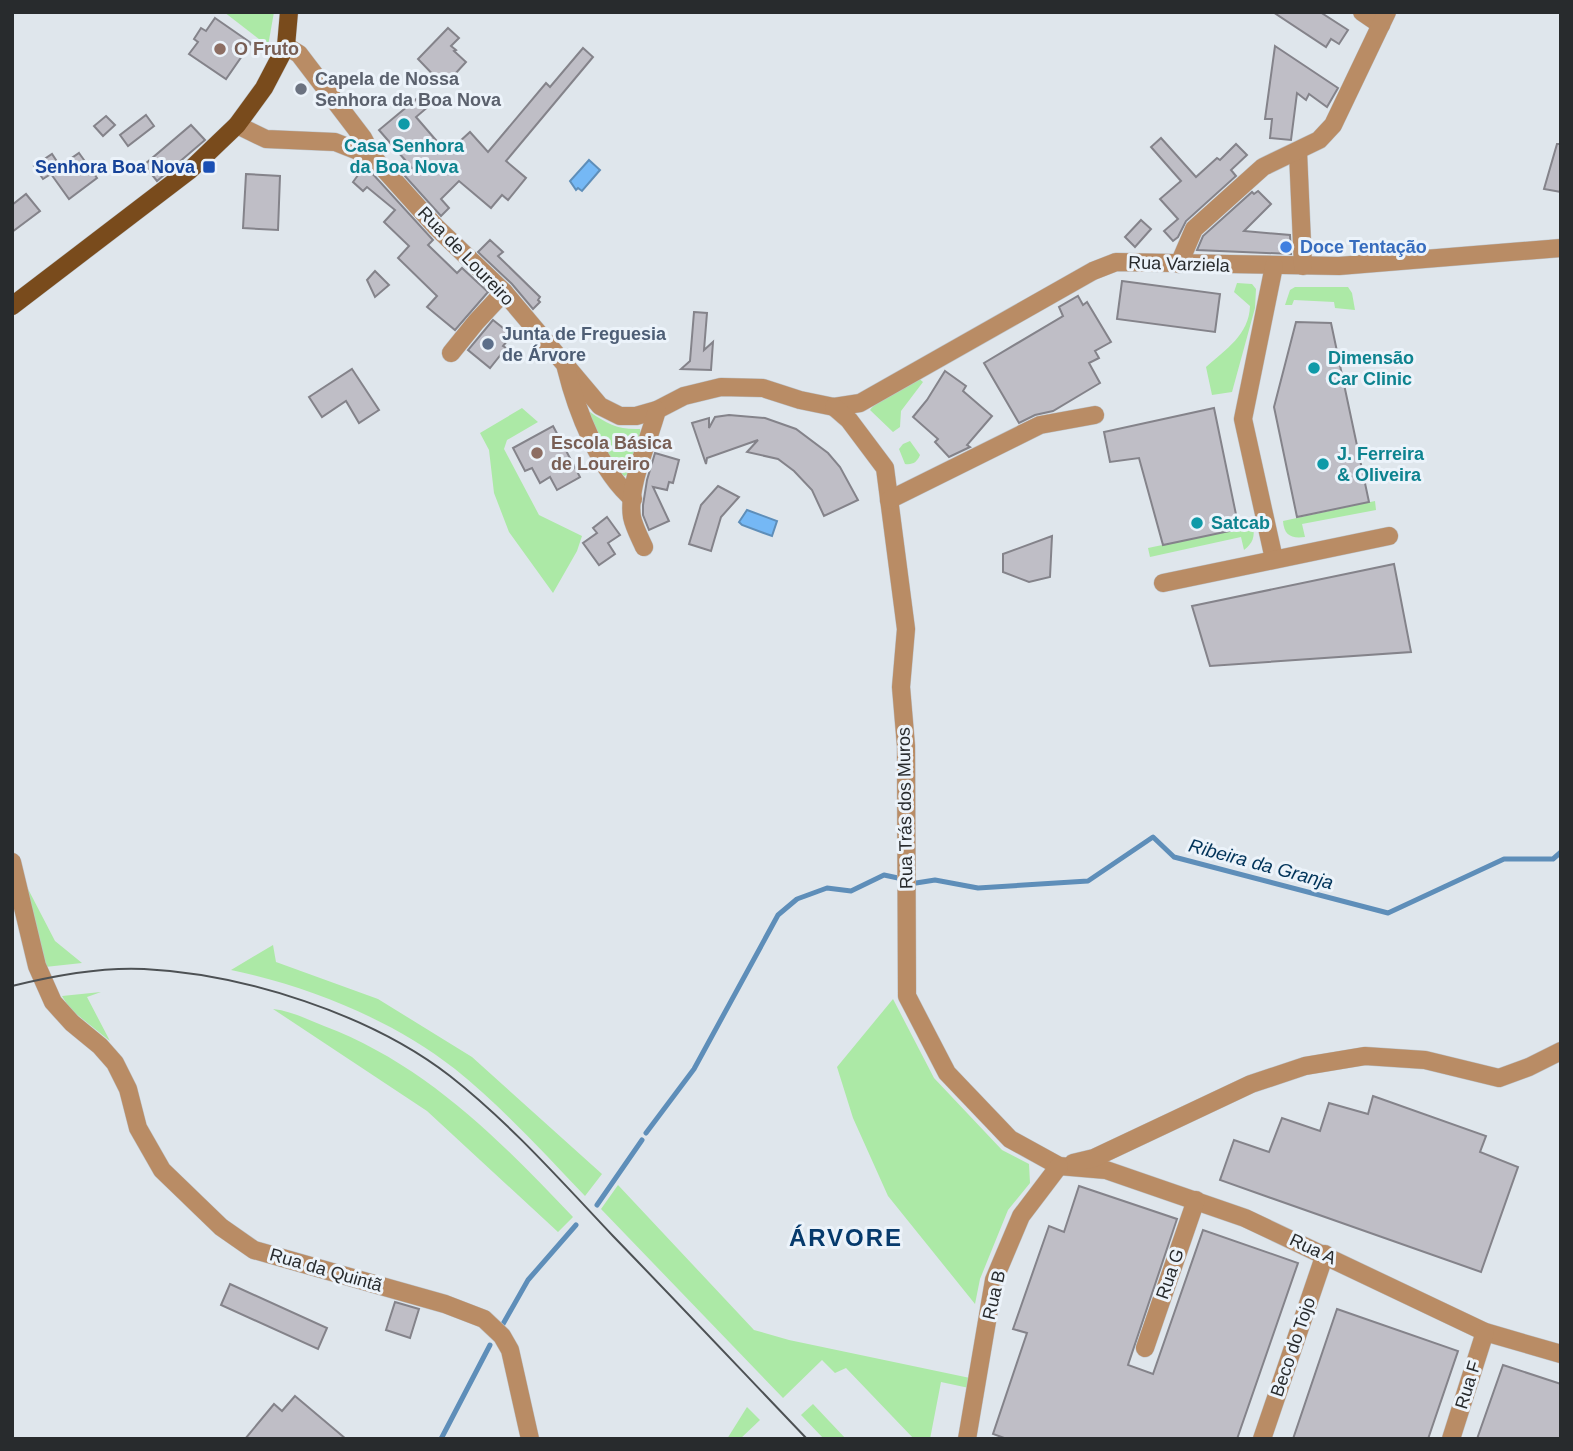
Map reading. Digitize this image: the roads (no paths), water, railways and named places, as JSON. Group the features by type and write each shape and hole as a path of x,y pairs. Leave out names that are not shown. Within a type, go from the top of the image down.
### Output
{"main road":[{"path":"12,306 190,170 237,125 264,88 286,46 289,12"}],"street":[{"path":"1180,264 1194,229 1264,167 1319,140 1333,125 1384,19 1362,12"},
{"path":"286,46 299,54 363,138 373,158"},
{"name":"Rua de Loureiro","path":"237,125 266,139 335,142 373,158 436,227 504,292 600,407 620,416 636,416 657,410 684,396 721,387 763,388 834,407"},
{"path":"1298,152 1303,266"},
{"name":"Rua Varziela","path":"834,407 860,403 1093,271 1116,262 1339,266 1561,248"},
{"path":"1273,266 1244,419 1274,559"},
{"path":"451,354 504,292"},
{"path":"565,365 572,396 584,425 611,475 633,499"},
{"name":"Rua Trás dos Muros","path":"834,407 849,420 885,468 906,629 901,688 906,746 907,996 947,1073 1010,1139 1059,1166"},
{"path":"644,547 632,517 633,499 636,479 657,410"},
{"path":"889,500 1040,425 1095,415"},
{"path":"1163,583 1389,536"},
{"name":"Rua da Quintã","path":"12,862 15,888 37,966 53,1002 115,1063 128,1088 138,1128 162,1170 222,1227 254,1250 445,1304 484,1319 502,1336 510,1350 530,1439"},
{"path":"1059,1166 1094,1158 1251,1084 1305,1066 1377,1056 1425,1060 1499,1078 1561,1051"},
{"name":"Rua A","path":"1059,1166 1106,1170 1245,1218 1485,1332 1561,1354"},
{"name":"Rua B","path":"967,1439 994,1280 1021,1216 1059,1166"},
{"name":"Rua G","path":"1144,1348 1196,1200"},
{"name":"Beco do Tojo","path":"1262,1439 1325,1254"},
{"name":"Rua F","path":"1451,1439 1485,1332"}],"water":[{"path":"589,160 600,170 582,191 578,188 576,190 570,181"},
{"path":"747,510 777,521 772,536 739,522"}],"waterway":[{"name":"Ribeira da Granja","path":"916,883 935,880 978,888 1088,881 1153,837 1174,857 1388,913 1504,859 1553,859 1561,852"},
{"name":"Ribeira da Granja","path":"646,1133 694,1069 778,915 797,899 827,888 851,891 884,875 898,878"},
{"name":"Ribeira da Granja","path":"597,1205 642,1140"},
{"name":"Ribeira da Granja","path":"503,1324 528,1280 576,1225"},
{"name":"Ribeira da Granja","path":"441,1439 490,1345"}],"tram line":[{"path":"12,986 112,969 183,972 223,979 304,1001 344,1016 418,1054 472,1094 514,1133 807,1439"}],"place":[{"name":"O Fruto","path":"220,49"},
{"name":"Capela de Nossa Senhora da Boa Nova","path":"301,89"},
{"name":"Casa Senhora da Boa Nova","path":"404,124"},
{"name":"Senhora Boa Nova","path":"209,167"},
{"name":"Doce Tentação","path":"1286,247"},
{"name":"Junta de Freguesia de Árvore","path":"488,344"},
{"name":"Dimensão Car Clinic","path":"1314,368"},
{"name":"Escola Básica de Loureiro","path":"537,453"},
{"name":"J. Ferreira & Oliveira","path":"1323,464"},
{"name":"Satcab","path":"1197,523"}],"district":[{"name":"ÁRVORE","path":"846,1237"}]}
